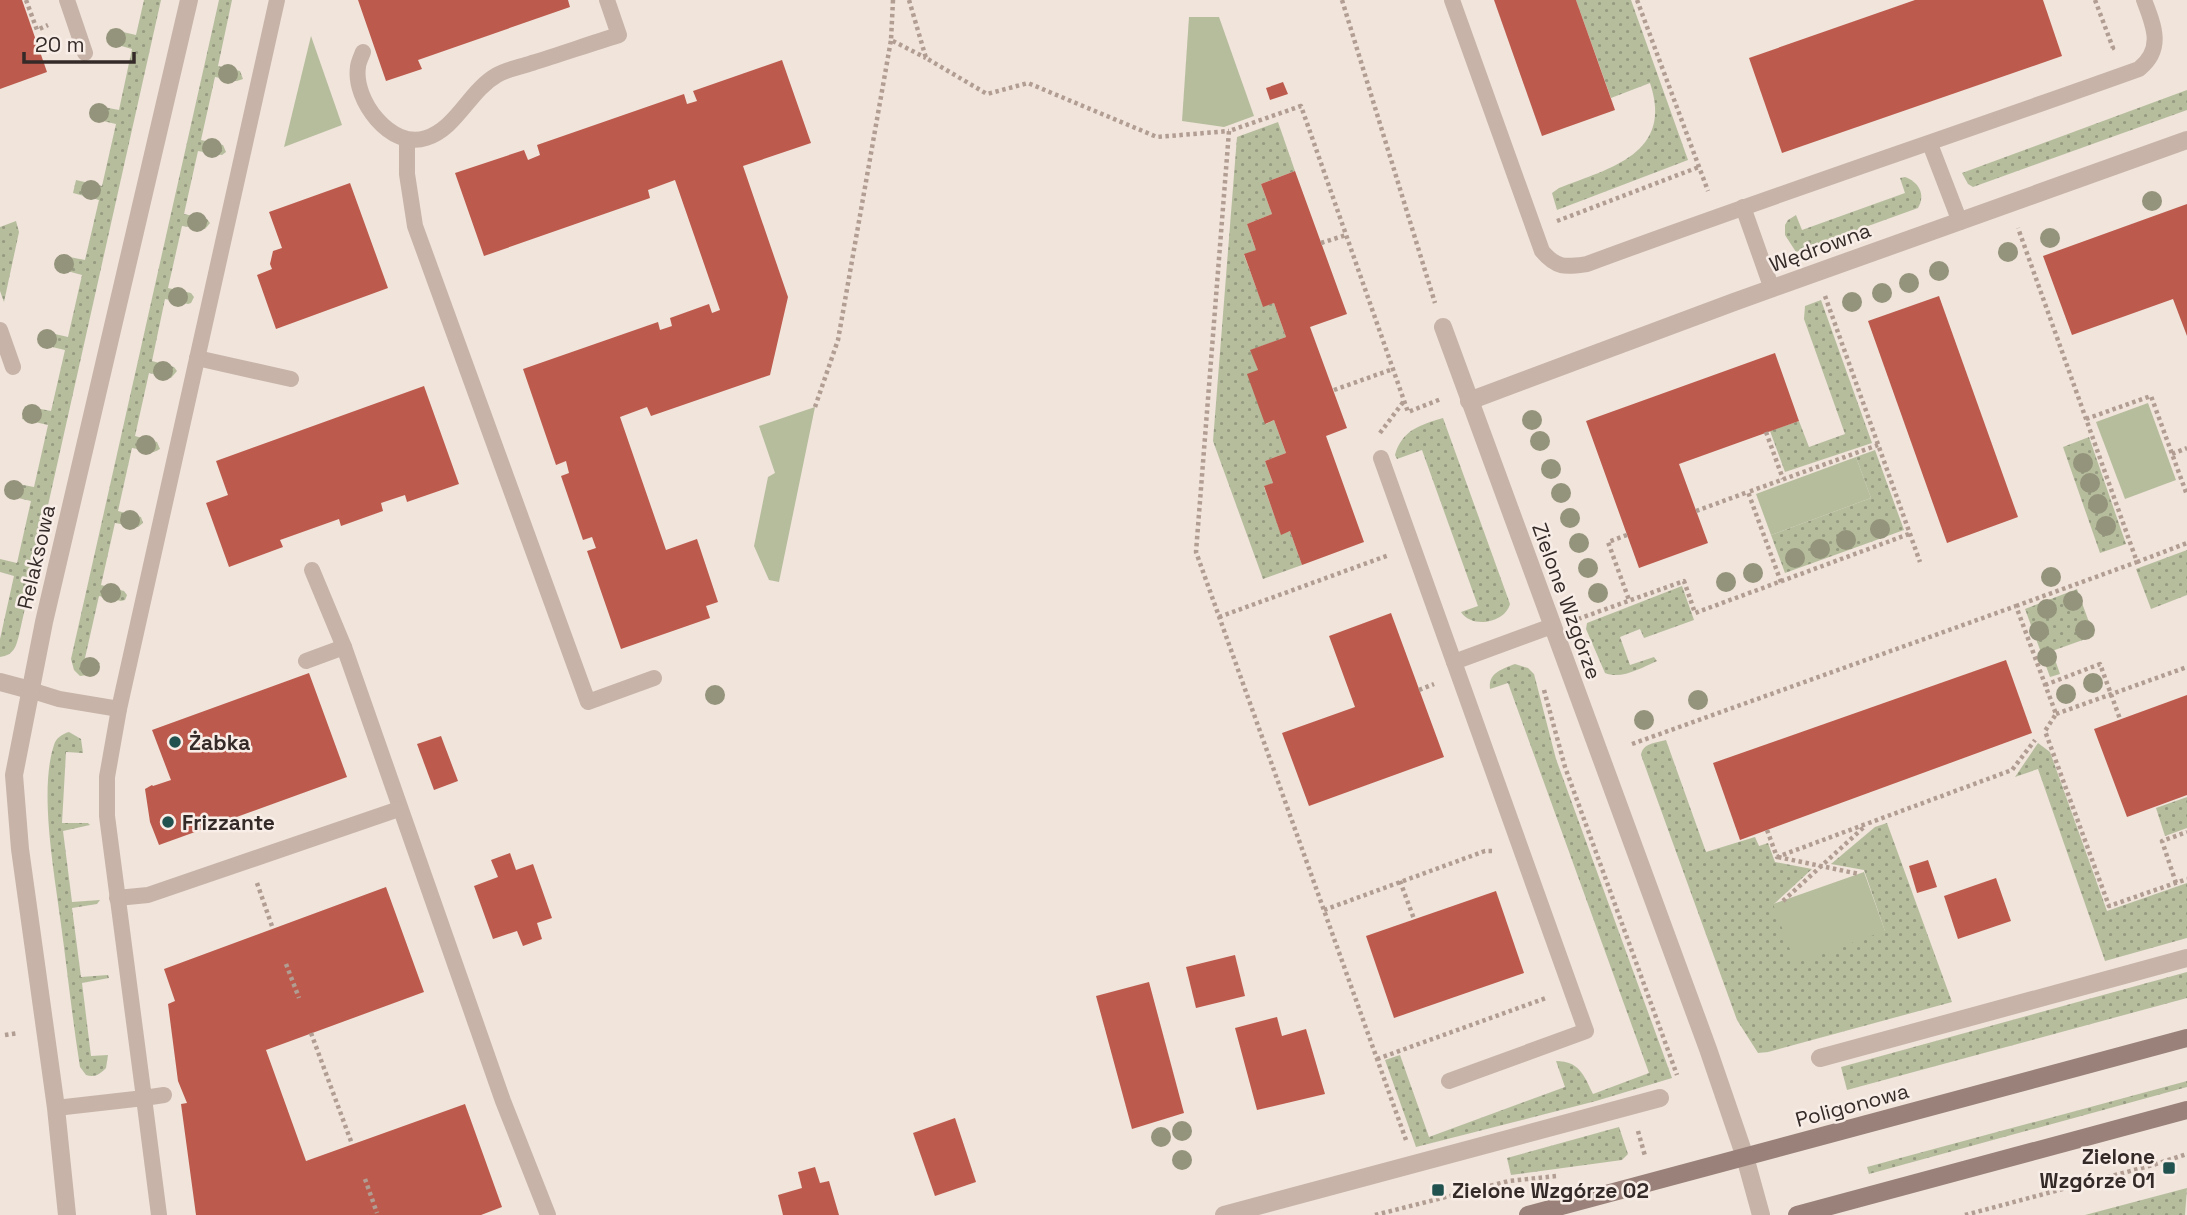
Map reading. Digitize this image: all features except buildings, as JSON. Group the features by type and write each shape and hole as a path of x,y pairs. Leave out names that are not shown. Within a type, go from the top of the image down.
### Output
{"main road":[{"name":"Poligonowa","path":"1528,1215 2187,1038"},
{"path":"1797,1215 2187,1110"}],"street":[{"name":"Relaksowa","path":"67,1215 56,1108 20,849 14,775 30,690 189,0"},
{"name":"Wędrowna","path":"1469,401 2187,140"},
{"name":"Zielone Wzgórze","path":"1443,327 1704,1036 1745,1157 1761,1215"},
{"path":"0,682 30,690"},
{"path":"1820,1058 2187,958"},
{"path":"1224,1215 1660,1098"}],"lane":[{"path":"67,0 85,53"},
{"path":"159,1215 107,803 111,742 277,0"},
{"path":"363,52 357,68 360,88 368,109 387,129 407,141 424,139 444,129 478,91 498,74 619,35 607,0"},
{"path":"1452,0 1542,251 1550,262 1560,266 1587,264 1743,206 1930,144 2139,69 2149,61 2155,35 2144,0"},
{"path":"407,141 407,174 415,226 588,702 654,678"},
{"path":"1930,144 1960,222"},
{"path":"1743,206 1772,289"},
{"path":"0,330 13,367"},
{"path":"197,358 291,379"},
{"path":"1381,458 1586,1031 1449,1081"},
{"path":"312,570 344,647 503,1101 548,1215"},
{"path":"1454,662 1552,626"},
{"path":"306,661 344,647"},
{"path":"30,690 59,699 119,709"},
{"path":"117,898 148,895 399,809"},
{"path":"56,1108 164,1095"}],"path":[{"path":"26,0 37,30"},
{"path":"815,407 838,340 891,40 893,0"},
{"path":"909,0 926,58"},
{"path":"1342,0 1443,327"},
{"path":"1637,0 1717,216"},
{"path":"891,40 987,94 1028,83 1157,137 1229,131 1301,106 1408,412 1442,399 1438,388"},
{"path":"1229,131 1196,552 1415,1164"},
{"path":"1552,209 1556,221 1699,167"},
{"path":"2016,224 2137,562"},
{"path":"1321,243 1346,235"},
{"path":"1824,292 1920,562"},
{"path":"1334,390 1393,369"},
{"path":"2086,419 2151,396 2187,495"},
{"path":"1374,441 1404,401"},
{"path":"1766,432 1783,479"},
{"path":"1696,511 1878,445"},
{"path":"2172,454 2187,448"},
{"path":"1748,492 1782,582"},
{"path":"1574,620 1684,581 1695,613 1909,534"},
{"path":"1627,535 1608,542 1629,600"},
{"path":"1632,744 2187,544"},
{"path":"1219,617 1391,554"},
{"path":"2016,606 2056,715"},
{"path":"2045,685 2100,664 2120,719"},
{"path":"2187,667 2056,715 2045,731 2109,906 2187,879"},
{"path":"1541,680 1564,767 1674,1063"},
{"path":"1419,690 1438,683"},
{"path":"1777,857 2012,770 2035,740"},
{"path":"1783,901 1867,824"},
{"path":"1767,830 1777,857"},
{"path":"2176,883 2162,841 2187,832"},
{"path":"1324,909 1485,851 1496,852 1501,857"},
{"path":"1777,857 1859,874"},
{"path":"256,881 273,929"},
{"path":"1400,881 1414,919"},
{"path":"286,964 299,998"},
{"path":"1377,1059 1551,996"},
{"path":"5,1035 20,1033"},
{"path":"311,1033 352,1144"},
{"path":"1965,1215 2187,1154"},
{"path":"1634,1161 1646,1158"},
{"path":"1375,1215 1509,1181 1561,1175"},
{"path":"365,1179 377,1213"}],"green space":[{"path":"144,0 161,0 19,635 14,650 0,657 0,639 14,576 0,572 0,559 17,563 31,501 5,495 8,482 34,487 48,425 22,419 25,406 51,411 65,350 39,344 42,331 68,337 82,275 56,268 59,255 85,260 99,200 73,193 76,180 102,186 116,124 90,118 93,105 119,110 132,49 107,42 110,29 136,35"},
{"path":"219,0 232,0 218,66 240,71 243,79 237,81 215,77 201,140 223,145 226,152 222,155 198,151 184,214 207,219 210,223 205,229 182,226 168,288 191,293 194,297 188,304 165,299 152,361 174,367 177,371 171,378 149,373 135,436 157,442 160,449 154,452 132,448 118,511 141,517 143,523 138,527 115,523 101,585 124,591 127,595 125,600 121,601 99,596 85,658 100,663 94,674 80,676 74,670 71,659"},
{"path":"1576,0 1631,0 1688,160 1557,210 1552,193 1617,165 1633,155 1645,142 1653,127 1655,107 1650,83 1611,98"},
{"path":"1189,17 1219,17 1254,116 1224,127 1182,121"},
{"path":"311,36 342,125 284,147"},
{"path":"2187,90 2187,110 1973,187 1962,173"},
{"path":"1278,122 1295,171 1261,184 1272,214 1247,224 1256,250 1244,255 1263,306 1274,303 1286,337 1251,350 1258,370 1266,424 1274,420 1286,453 1265,461 1273,483 1264,487 1281,534 1290,531 1302,565 1263,579 1213,441 1237,137"},
{"path":"1905,177 1914,182 1920,190 1918,208 1796,252 1785,235 1785,225 1796,215 1802,230 1905,193 1900,178"},
{"path":"16,221 19,232 4,302 0,291 0,227"},
{"path":"1821,300 1872,443 1785,472 1770,431 1799,421 1809,447 1845,434 1804,319 1805,306"},
{"path":"2148,403 2176,480 2125,499 2096,422"},
{"path":"815,407 779,582 769,580 754,546 768,477 775,473 759,426"},
{"path":"1443,418 1510,604 1502,616 1488,622 1473,621 1461,612 1478,606 1422,450 1397,459 1395,455 1407,434"},
{"path":"2089,437 2126,544 2100,553 2063,447"},
{"path":"1875,450 1904,530 1785,573 1771,535 1871,498 1856,457"},
{"path":"1856,457 1871,498 1771,535 1756,494"},
{"path":"2187,550 2187,595 2151,609 2136,569"},
{"path":"1682,586 1694,620 1644,638 1640,629 1620,637 1630,665 1654,657 1657,661 1624,674 1605,673 1586,629 1587,623"},
{"path":"2077,589 2094,636 2052,651 2060,674 2050,677 2025,609"},
{"path":"1515,664 1528,668 1534,674 1556,759 1672,1078 1596,1101 1416,1147 1385,1060 1400,1055 1429,1137 1565,1087 1556,1061 1570,1063 1580,1070 1593,1094 1649,1073 1508,683 1490,689 1494,675"},
{"path":"69,732 81,739 83,753 66,752 62,823 90,825 63,831 72,902 100,900 97,904 72,908 81,977 108,975 109,978 82,983 91,1056 108,1055 106,1068 92,1076 86,1075 80,1067 49,830 50,763 56,740"},
{"path":"1666,740 1706,852 1755,837 1759,846 1768,843 1775,862 1812,869 1774,904 1885,931 1864,870 1831,864 1875,827 1887,823 1952,1002 1758,1053 1737,1020 1641,755 1647,746"},
{"path":"2038,743 2050,752 2107,911 2187,883 2187,938 2105,961 2038,769 2015,777"},
{"path":"2187,797 2187,828 2165,836 2156,808"},
{"path":"1864,872 1885,931 1795,963 1773,904"},
{"path":"2187,972 2187,998 1847,1090 1841,1067"},
{"path":"2187,1081 2187,1087 1869,1174 1867,1167"},
{"path":"1619,1127 1628,1154 1622,1160 1511,1175 1507,1158"},
{"path":"2187,1188 2185,1215 2085,1215"}],"place":[{"name":"Żabka","path":"175,742"},
{"name":"Frizzante","path":"168,822"},
{"name":"Zielone Wzgórze 01","path":"2169,1168"},
{"name":"Zielone Wzgórze 02","path":"1438,1190"}]}
